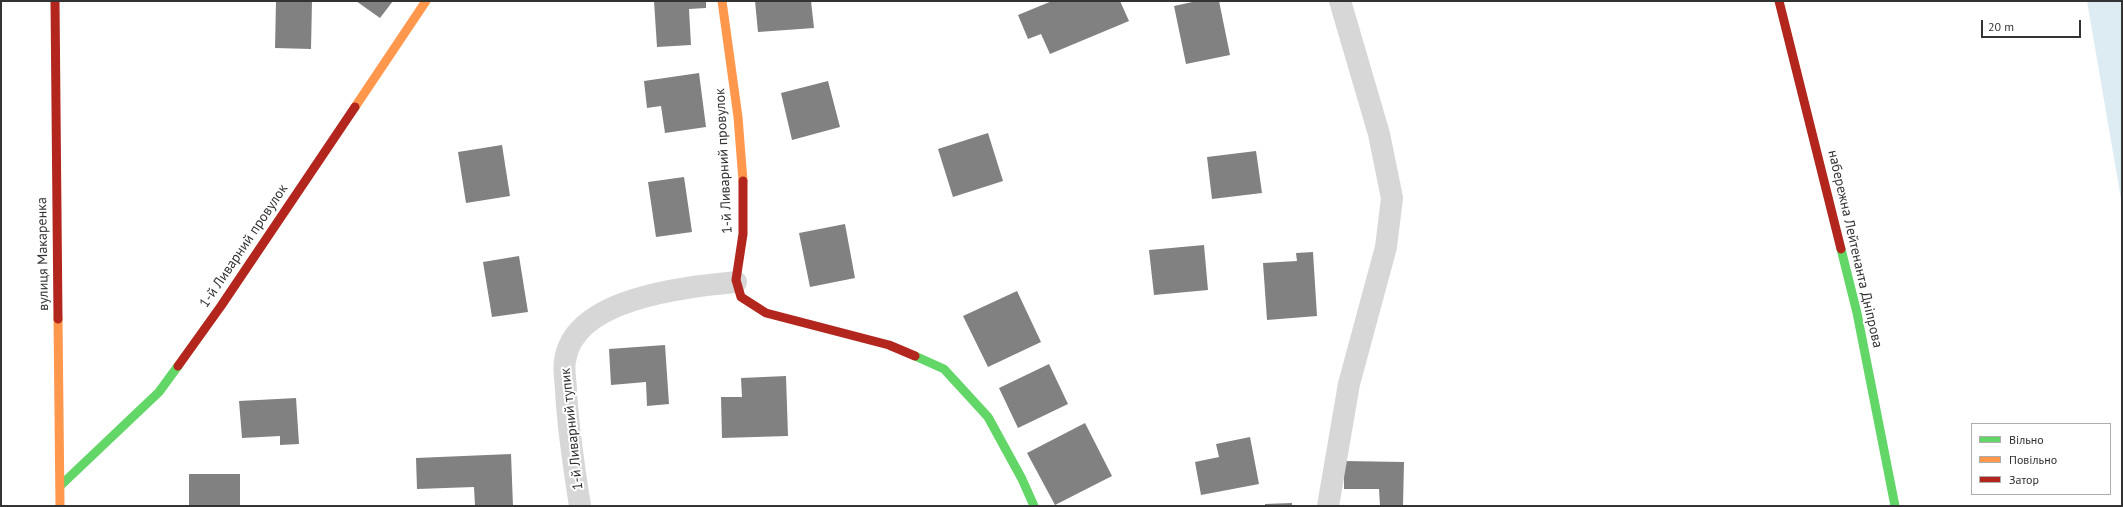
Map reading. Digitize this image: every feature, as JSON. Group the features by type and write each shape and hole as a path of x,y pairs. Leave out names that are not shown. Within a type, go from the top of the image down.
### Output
{"street":[{"name":"вулиця Макаренка","path":"55,1 60,506"},
{"name":"1-й Ливарний провулок","path":"60,486 135,416 163,387 225,300 426,1"},
{"name":"1-й Ливарний провулок","path":"722,1 731,53 744,216 742,250 736,282"},
{"path":"1328,506 1349,384 1386,247 1392,198 1379,134 1340,1"},
{"name":"набережна Лейтенанта Дніпрова","path":"1779,1 1857,313 1895,506"},
{"name":"1-й Ливарний тупик","path":"580,506 568,424 564,360 573,339 588,322 618,304 648,295 694,286 736,282"},
{"path":"736,282 739,295 751,305 766,313 889,345 944,369 988,417 1022,479 1034,506"}],"shaded area":[{"path":"2087,1 2122,1 2122,203 2121,199"}],"building":[{"path":"276,1 312,1 311,49 275,48"},
{"path":"356,1 393,1 380,18"},
{"path":"654,1 706,1 706,8 689,9 691,45 657,47"},
{"path":"755,1 811,1 814,28 758,32"},
{"path":"1052,1 1120,1 1129,21 1050,54 1041,34 1028,39 1018,15"},
{"path":"1197,1 1219,1 1230,55 1186,64 1174,6"},
{"path":"699,73 706,127 665,133 661,106 647,108 644,81"},
{"path":"828,81 840,127 792,140 781,93"},
{"path":"988,133 1003,181 953,197 938,149"},
{"path":"502,145 510,196 466,203 458,152"},
{"path":"1256,151 1262,193 1212,199 1207,157"},
{"path":"684,177 692,232 656,237 648,182"},
{"path":"845,224 855,278 810,287 799,233"},
{"path":"1204,245 1208,290 1154,295 1149,250"},
{"path":"1313,252 1317,316 1267,320 1263,263 1297,261 1296,253"},
{"path":"519,256 528,312 492,317 483,262"},
{"path":"1017,291 1041,342 988,367 963,316"},
{"path":"665,345 669,404 647,406 646,382 611,385 609,349"},
{"path":"1049,364 1068,404 1018,428 999,388"},
{"path":"786,376 788,436 722,438 721,397 742,397 741,378"},
{"path":"296,398 299,444 280,445 280,436 242,438 239,401"},
{"path":"1085,423 1112,476 1055,505 1027,453"},
{"path":"1250,437 1259,484 1201,495 1195,462 1219,457 1216,444"},
{"path":"511,454 513,506 475,506 474,487 417,489 416,458"},
{"path":"1344,461 1404,462 1403,506 1380,506 1379,489 1344,489"},
{"path":"189,474 240,474 240,506 189,506"},
{"path":"1292,503 1292,506 1265,506 1265,504"}],"traffic: fast":[{"path":"1841,249 1857,313 1895,506"},
{"path":"915,356 944,369 988,417 1022,479 1034,506"},
{"path":"60,486 159,392 178,366"}],"traffic: slow":[{"path":"355,107 426,1"},
{"path":"722,1 738,117 743,181"},
{"path":"58,319 60,506"}],"traffic: jam":[{"path":"55,1 58,319"},
{"path":"1779,1 1841,249"},
{"path":"178,366 221,306 355,107"},
{"path":"743,181 743,234 736,280 741,297 766,313 889,345 915,356"}]}
